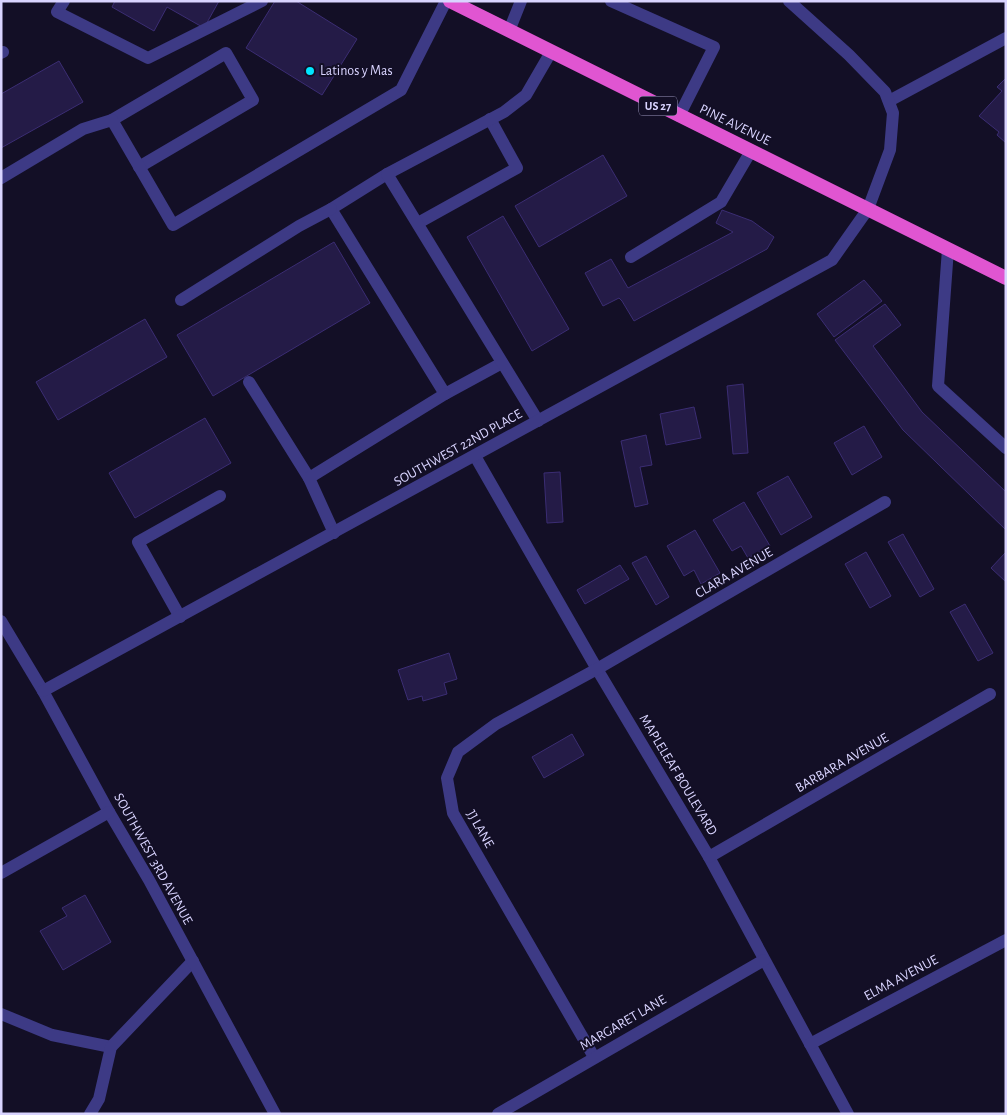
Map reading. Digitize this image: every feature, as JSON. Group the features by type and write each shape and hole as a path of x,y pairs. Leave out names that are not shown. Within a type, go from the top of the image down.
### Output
{"highway":[{"name":"PINE AVENUE","path":"450,1 1006,278"}],"street":[{"path":"64,1 57,12 148,58 262,1"},
{"path":"112,120 173,225 401,90 446,1"},
{"path":"509,31 521,1"},
{"path":"611,1 714,47 679,116"},
{"path":"789,1 867,73 886,92 889,101 1006,38"},
{"path":"181,300 299,226 388,174 504,112 526,95 551,52"},
{"path":"1,178 83,129 112,120 226,53 253,100 139,167"},
{"name":"SOUTHWEST 22ND PLACE","path":"43,691 832,260 868,209 890,150 893,113 889,101"},
{"path":"418,223 517,168 490,119"},
{"path":"632,258 721,202 751,151"},
{"path":"388,174 538,421"},
{"path":"331,209 445,394"},
{"path":"948,249 938,386 1006,448"},
{"path":"309,478 445,394 502,363"},
{"path":"248,382 309,478 334,533"},
{"name":"MAPLELEAF BOULEVARD","path":"475,456 597,669 709,857 848,1114"},
{"path":"180,617 138,542 220,496"},
{"name":"CLARA AVENUE","path":"597,669 885,502"},
{"name":"SOUTHWEST 3RD AVENUE","path":"1,621 43,691 109,812 149,880 275,1114"},
{"name":"JJ LANE","path":"594,1057 453,813 447,778 458,752 496,724 597,669"},
{"name":"BARBARA AVENUE","path":"709,857 990,694"},
{"path":"1,873 109,812"},
{"name":"ELMA AVENUE","path":"810,1044 1006,940"},
{"name":"MARGARET LANE","path":"498,1114 764,960"},
{"path":"90,1114 99,1099 111,1047 193,961"},
{"path":"1,1014 52,1034 111,1047"}],"building":[{"path":"115,1 219,1 204,28 167,7 154,31 112,7"},
{"name":"Latinos y Mas","path":"275,1 296,1 357,39 322,95 246,48"},
{"path":"59,61 83,102 1,148 1,94"},
{"path":"1005,79 1006,143 997,135 999,132 979,116 1002,91 997,87"},
{"path":"603,155 627,196 539,247 515,206"},
{"path":"722,210 752,221 774,237 767,249 634,321 619,298 603,306 585,273 611,259 628,288 733,232 716,223"},
{"path":"503,216 569,329 532,351 467,237"},
{"path":"334,242 370,303 213,396 177,335"},
{"path":"864,280 882,301 834,337 817,314"},
{"path":"885,304 901,325 873,346 922,412 1006,492 1006,530 903,430 835,340"},
{"path":"145,319 167,357 58,420 36,382"},
{"path":"743,384 748,453 733,454 727,386"},
{"path":"694,407 701,438 666,445 660,414"},
{"path":"205,418 231,463 135,518 109,473"},
{"path":"864,426 882,457 852,475 834,443"},
{"path":"646,435 652,465 640,467 648,504 635,507 621,441"},
{"path":"560,472 563,522 547,523 544,473"},
{"path":"788,476 812,517 781,535 757,493"},
{"path":"744,502 770,546 748,558 741,546 732,551 713,520"},
{"path":"695,530 720,573 701,584 694,570 684,576 667,546"},
{"path":"903,534 934,589 920,597 888,542"},
{"path":"866,552 891,596 870,608 845,564"},
{"path":"1006,552 1006,582 991,568"},
{"path":"646,556 669,597 656,605 632,563"},
{"path":"620,565 629,579 585,604 577,590"},
{"path":"965,604 993,653 978,661 950,612"},
{"path":"449,653 457,679 444,683 447,694 423,701 422,696 408,700 398,670"},
{"path":"572,734 584,755 544,778 532,757"},
{"path":"85,895 111,942 63,970 40,931 67,916 62,908"}],"place":[{"name":"Latinos y Mas","path":"310,71"}]}
